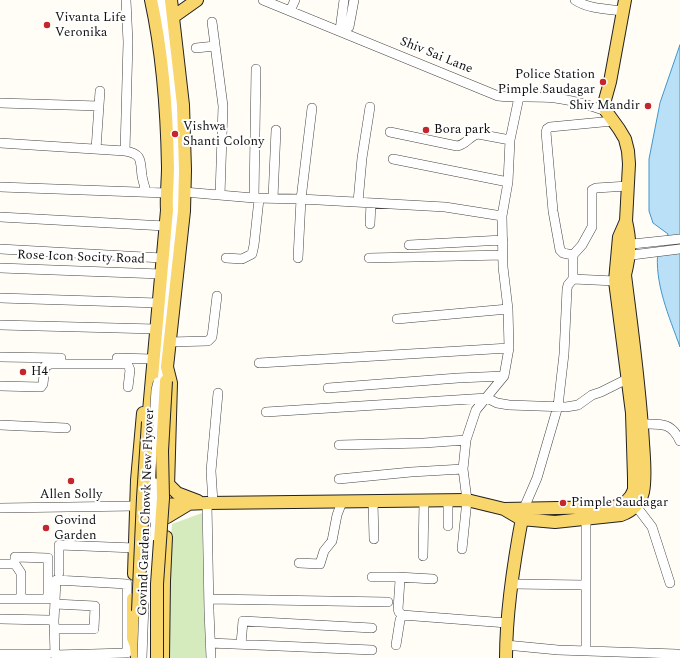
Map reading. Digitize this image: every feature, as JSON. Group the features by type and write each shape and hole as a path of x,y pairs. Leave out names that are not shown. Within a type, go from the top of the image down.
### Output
{"main road":[{"path":"132,614 136,506 146,377 153,362 167,210 166,192 168,170 166,106 157,28 151,0"},
{"path":"163,658 164,581 171,383 168,367 183,219 185,170 183,106 171,0"},
{"path":"173,17 197,0"},
{"path":"610,116 634,0"},
{"path":"136,506 167,511 189,504 208,503 467,500 556,522 621,515 636,506 643,492 642,424 615,281 623,250 630,238 626,221 628,152 624,139 610,116 605,100 610,82 624,6"},
{"path":"523,514 613,507 624,504 628,501 634,490 632,377 623,250"},
{"name":"Govind Garden Chowk New Flyover","path":"137,652 132,614 143,498 153,362"},
{"name":"Govind Garden Chowk New Flyover","path":"157,658 157,584 163,498 162,382 168,367"},
{"path":"168,484 177,493 208,503"},
{"path":"506,658 507,623 523,514"}],"street":[{"path":"125,151 128,42 126,0"},
{"path":"142,658 148,521 156,397 162,382 175,211 176,170 174,106 170,63 161,0"},
{"name":"Shiv Sai Lane","path":"263,0 340,28 498,96 554,98 586,103 610,116"},
{"path":"290,11 295,0"},
{"path":"344,0 340,28 349,27 354,0"},
{"path":"575,0 579,3 597,8 624,6"},
{"path":"212,22 223,106 220,195"},
{"path":"196,48 215,46"},
{"path":"226,258 242,259 252,254 254,246 257,199 256,69"},
{"path":"96,149 100,91"},
{"path":"462,549 467,500 464,469 466,440 476,410 504,376 509,348 508,309 502,240 502,216 508,182 510,140 519,97"},
{"path":"0,102 99,106"},
{"path":"358,202 362,158 370,107"},
{"path":"298,258 302,199 312,108"},
{"path":"573,255 563,253 560,250 553,211 546,132 547,129 550,128 610,116"},
{"path":"273,198 276,130"},
{"path":"390,132 457,146 462,145 473,135 478,134 510,140"},
{"path":"0,142 135,153 139,157 146,192"},
{"path":"393,159 508,182"},
{"path":"523,514 538,474 558,406 564,354 567,289 568,285 573,279 573,255 582,245 592,227 592,190 596,188 628,186"},
{"path":"0,187 166,192"},
{"path":"184,192 257,199 302,199 445,207 502,216"},
{"path":"370,224 371,203"},
{"path":"0,217 165,226"},
{"path":"623,250 643,243 680,239"},
{"path":"409,245 502,240"},
{"path":"0,249 162,258"},
{"path":"623,250 644,254 680,249"},
{"path":"369,258 503,255"},
{"name":"Rose Icon Socity Road","path":"0,268 161,274"},
{"path":"573,279 615,281"},
{"path":"170,342 210,340 212,337 217,296"},
{"path":"0,298 158,303"},
{"path":"397,319 508,309"},
{"path":"0,325 156,329"},
{"path":"259,364 509,348"},
{"path":"0,357 153,362"},
{"path":"0,386 41,387 43,384 45,366 51,364 125,364 130,370 128,387"},
{"path":"328,388 504,376"},
{"path":"266,412 487,398 497,403 509,405 558,406 566,408 578,405 592,394 601,392 632,377"},
{"path":"151,658 156,458 159,386 162,382"},
{"path":"211,658 208,503 218,393"},
{"path":"642,424 661,424 670,426 680,441"},
{"path":"0,425 66,428"},
{"path":"339,444 424,443 466,440"},
{"path":"339,479 411,472 464,469"},
{"path":"423,556 424,501"},
{"path":"448,501 448,526"},
{"path":"299,563 320,564 324,551 332,541 337,515 342,502"},
{"path":"373,502 374,539"},
{"path":"0,508 136,506"},
{"path":"636,506 652,527 670,583"},
{"path":"586,519 586,651"},
{"path":"59,573 60,545 135,548"},
{"path":"0,600 48,599 48,558 15,557 15,564 21,573 21,599"},
{"path":"0,564 15,564"},
{"path":"372,577 433,579"},
{"path":"398,577 400,580 398,609 402,614 507,623"},
{"path":"56,580 127,584 132,614 126,653 55,655 55,604 56,580"},
{"path":"512,584 586,585"},
{"path":"209,597 287,596"},
{"path":"209,597 388,602"},
{"path":"54,629 94,629 95,606 55,604"},
{"path":"396,645 402,614"},
{"path":"0,619 49,620"},
{"path":"241,644 243,621 372,628"},
{"path":"210,643 372,650"},
{"path":"506,645 558,650 680,655"},
{"path":"0,654 48,654"}],"green space":[{"path":"202,513 206,658 169,658 169,565 172,524"}],"water":[{"path":"680,45 680,347 663,299 658,275 658,250 664,247 668,234 653,223 649,211 649,159 660,103"}],"place":[{"name":"Vivanta Life Veronika","path":"47,25"},
{"name":"Police Station Pimple Saudagar","path":"603,82"},
{"name":"Shiv Mandir","path":"648,106"},
{"name":"Bora park","path":"426,130"},
{"name":"Vishwa Shanti Colony","path":"175,134"},
{"name":"H4","path":"23,372"},
{"name":"Allen Solly","path":"71,481"},
{"name":"Pimple Saudagar","path":"563,503"},
{"name":"Govind Garden","path":"46,528"}]}
